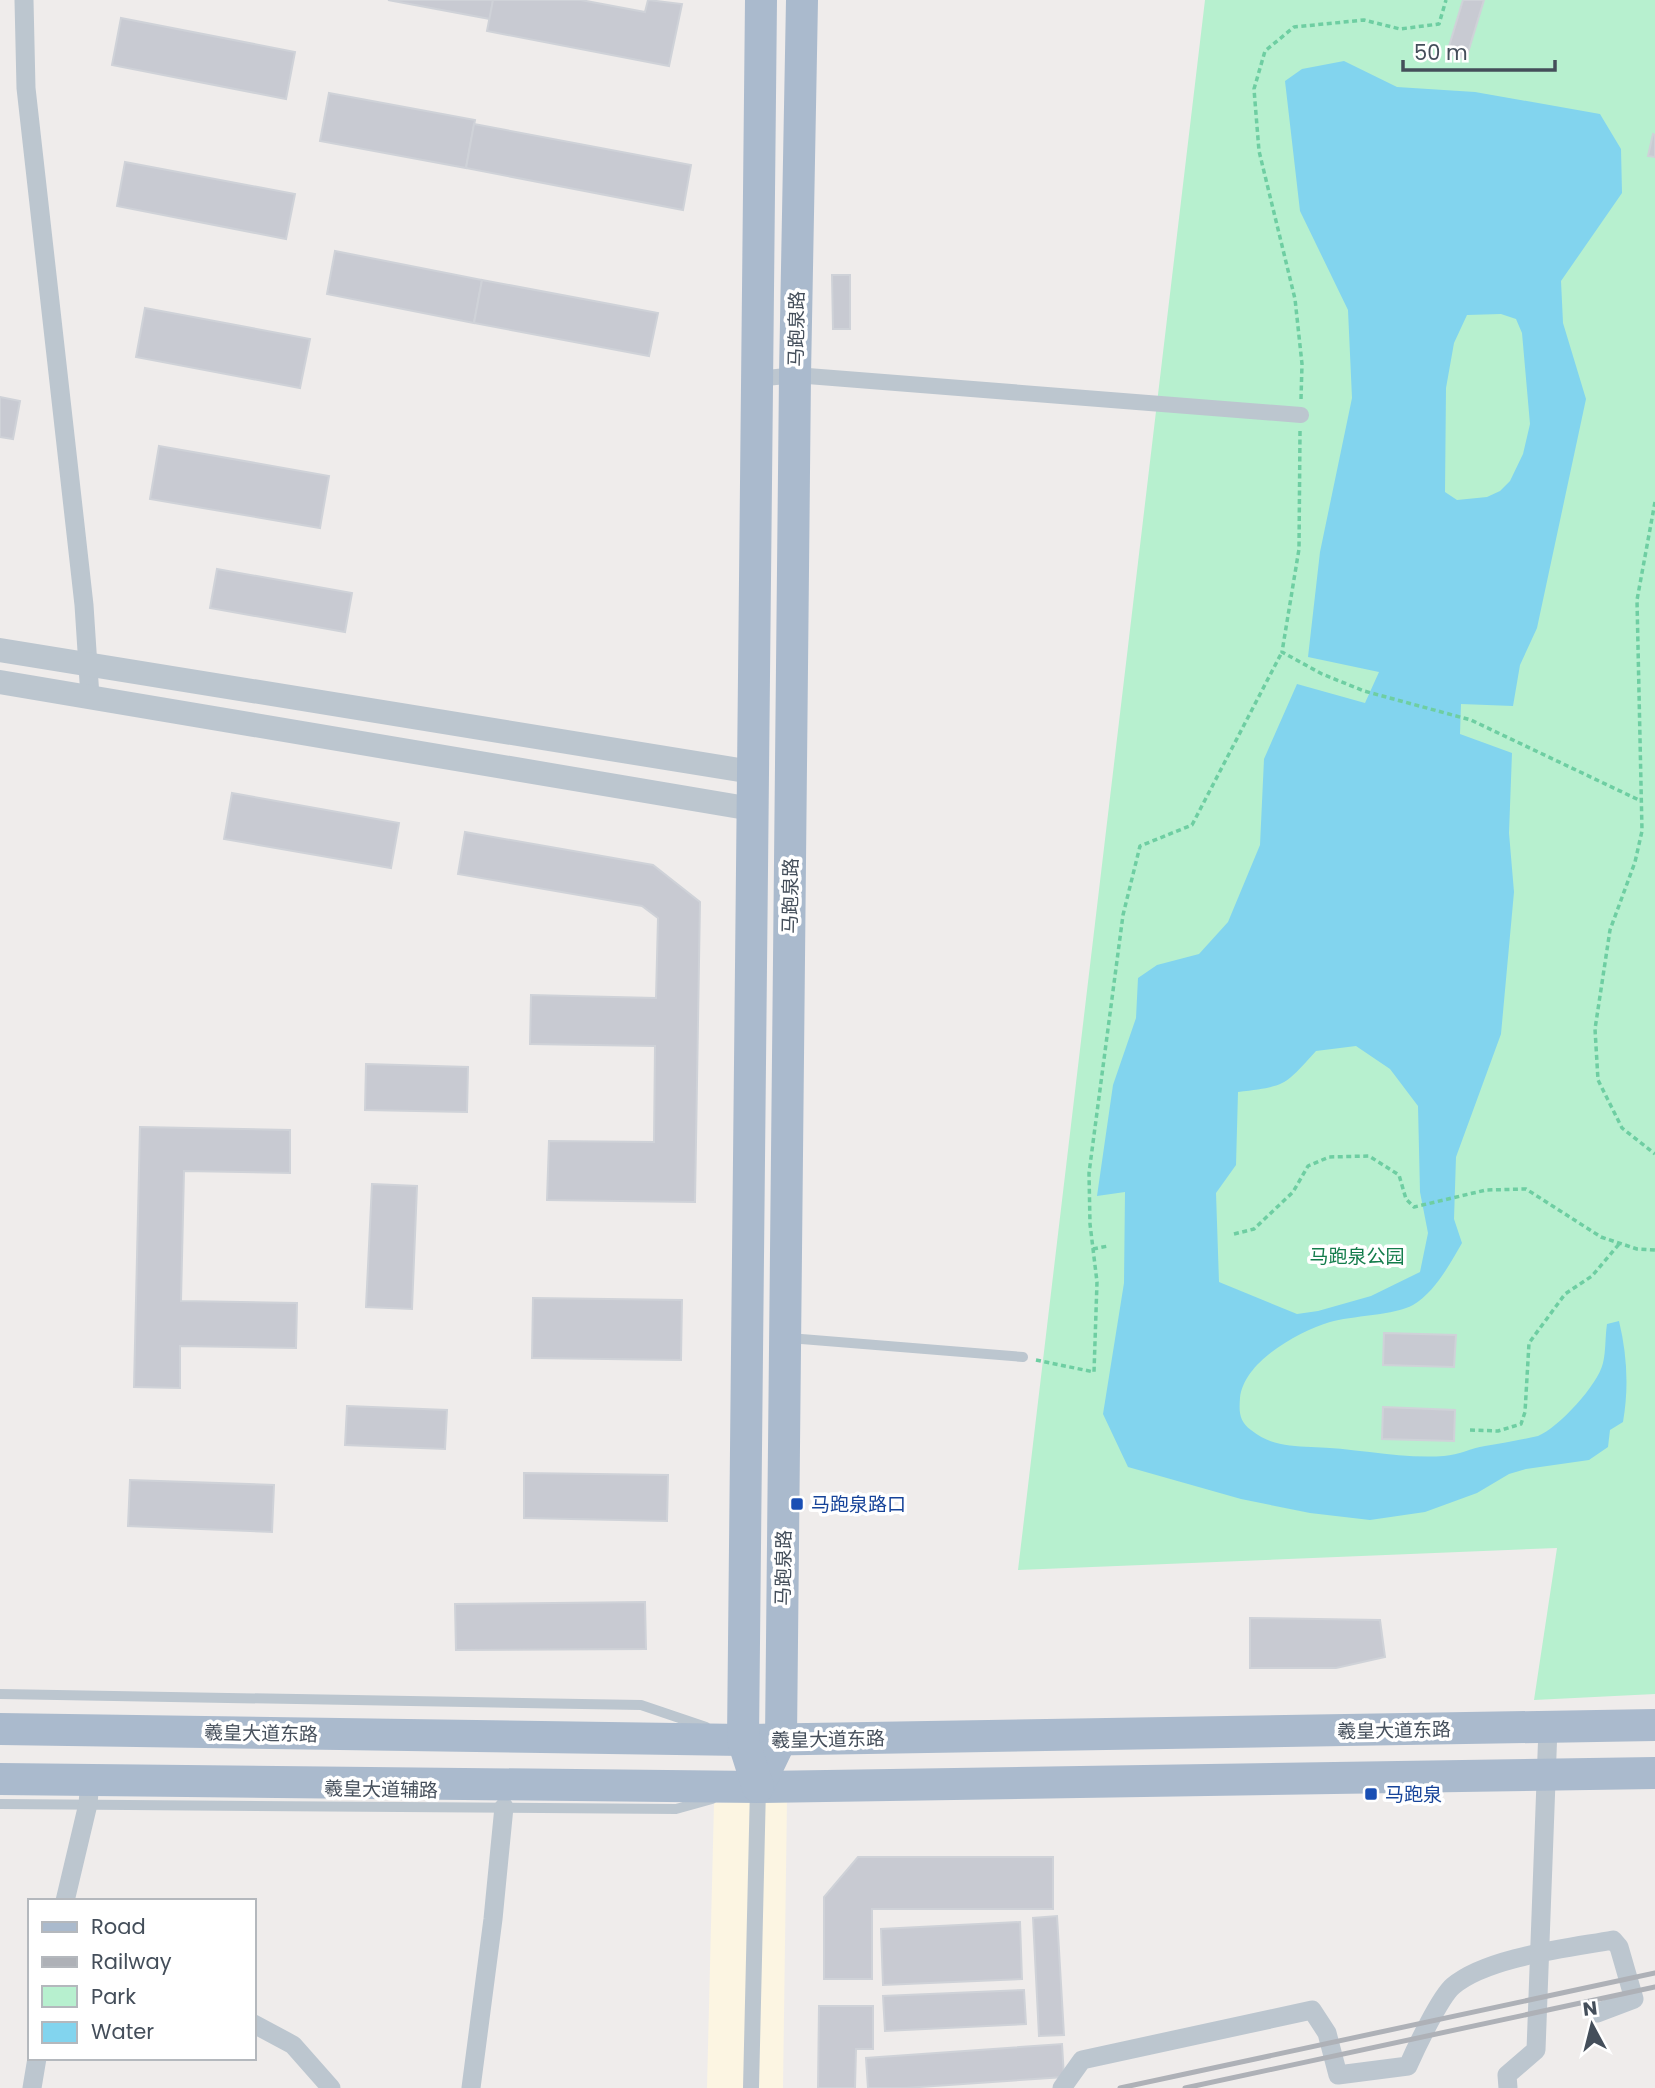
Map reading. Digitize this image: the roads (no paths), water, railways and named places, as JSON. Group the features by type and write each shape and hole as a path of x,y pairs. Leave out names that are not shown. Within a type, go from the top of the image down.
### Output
{"main road":[{"name":"马跑泉路","path":"758,1787 743,1740 761,0"},
{"name":"马跑泉路","path":"758,1787 781,1739 795,374 802,0"},
{"name":"羲皇大道东路","path":"0,1729 743,1740 1655,1726"},
{"path":"0,1779 89,1792 758,1787 1655,1773"}],"street":[{"path":"24,0 26,88 84,605 90,697"},
{"path":"757,379 795,374 1301,415"},
{"path":"0,650 752,772"},
{"path":"0,682 752,808"},
{"path":"1508,2088 1507,2075 1536,2050 1548,1728"},
{"name":"马跑泉路","path":"751,2088 758,1787"},
{"path":"65,1899 89,1792"},
{"path":"471,2088 493,1919 504,1807"},
{"path":"1062,2088 1082,2060 1312,2010 1327,2032 1338,2075 1408,2066 1451,1987 1476,1970 1539,1954 1613,1940 1619,1947 1634,1999 1597,2013"},
{"path":"256,2025 293,2045 331,2088"},
{"path":"32,2088 37,2060"}],"lane":[{"path":"785,1338 1023,1357"},
{"path":"0,1694 641,1705 743,1740"},
{"name":"羲皇大道辅路","path":"0,1804 89,1792 504,1807 676,1809 758,1787"}],"water":[{"path":"1344,61 1397,87 1475,92 1600,114 1621,149 1622,193 1561,281 1563,323 1586,399 1537,628 1520,665 1513,706 1461,704 1460,734 1512,753 1509,833 1514,892 1501,1034 1456,1157 1454,1219 1462,1243 1435,1285 1413,1305 1396,1311 1330,1322 1303,1333 1274,1350 1251,1372 1240,1398 1240,1408 1244,1423 1258,1435 1272,1442 1295,1446 1411,1456 1444,1456 1538,1436 1566,1415 1594,1383 1605,1354 1607,1324 1619,1321 1626,1371 1623,1422 1610,1430 1608,1447 1589,1460 1526,1469 1509,1474 1477,1493 1425,1512 1370,1520 1310,1513 1241,1499 1128,1467 1103,1414 1124,1283 1125,1192 1097,1196 1113,1085 1136,1018 1138,978 1157,965 1199,954 1228,922 1260,845 1264,759 1297,684 1365,703 1379,672 1308,657 1320,552 1352,398 1348,310 1300,211 1285,81 1302,69","holes":["1501,314 1516,319 1522,333 1530,424 1523,454 1510,481 1500,491 1487,497 1457,500 1445,492 1446,388 1454,343 1467,315","1356,1046 1390,1069 1418,1106 1420,1192 1428,1233 1420,1272 1371,1296 1297,1314 1219,1282 1216,1193 1236,1165 1238,1092 1276,1086 1290,1078 1316,1051"]}],"railway":[{"path":"1120,2088 1655,1973"},
{"path":"1185,2088 1655,1987"}],"place":[{"name":"马跑泉路口","path":"797,1504"},
{"name":"马跑泉","path":"1371,1794"}],"park label":[{"name":"马跑泉公园","path":"1357,1256"}]}
